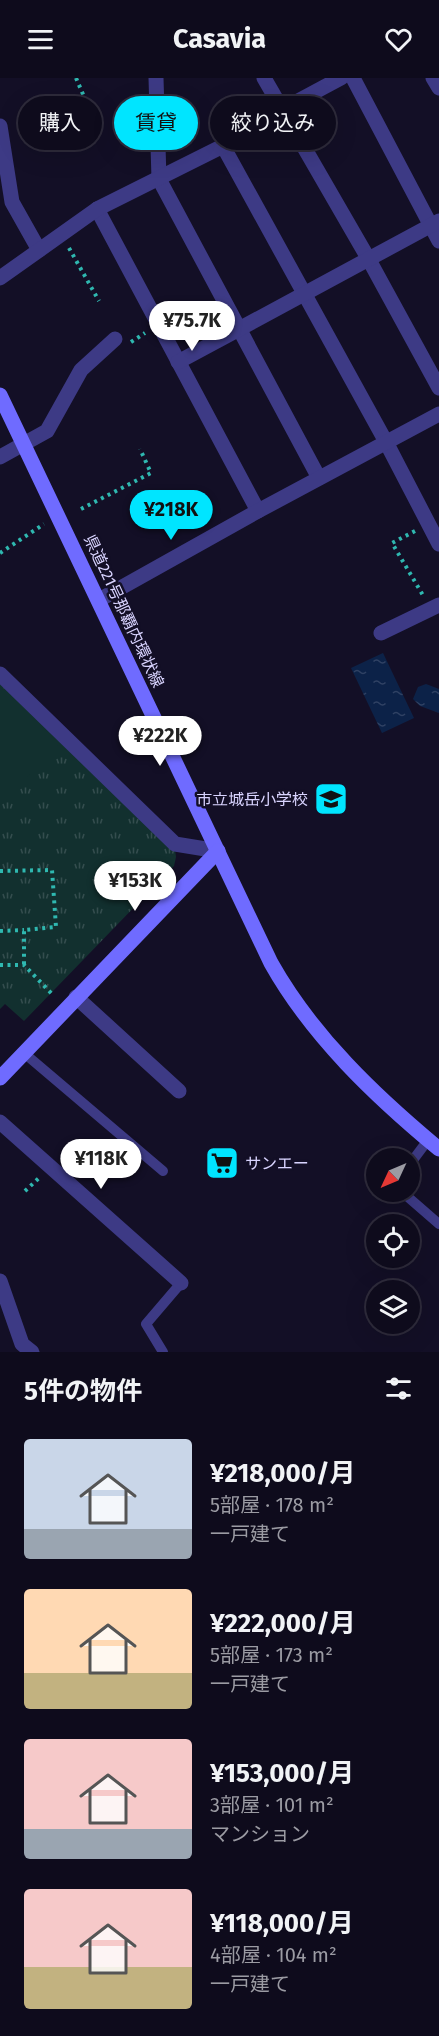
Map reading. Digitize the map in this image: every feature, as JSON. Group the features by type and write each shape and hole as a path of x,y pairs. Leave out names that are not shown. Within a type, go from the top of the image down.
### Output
{"main road":[{"name":"県道221号那覇内環状線","path":"0,395 285,989 343,1060 434,1144"},
{"path":"0,1078 218,851"}],"street":[{"path":"156,78 159,179 319,478"},
{"path":"264,78 275,96"},
{"path":"307,96 341,78"},
{"path":"353,78 435,223 439,240"},
{"path":"433,78 439,88"},
{"path":"0,126 12,202 39,250"},
{"path":"1,274 97,209 215,150"},
{"path":"225,150 386,442 439,544"},
{"path":"306,150 439,388"},
{"path":"97,209 258,511"},
{"path":"178,362 435,223"},
{"path":"0,457 47,430 81,370 115,339"},
{"path":"99,600 439,414"},
{"path":"381,633 435,607"},
{"path":"0,674 175,843 218,851"},
{"path":"76,997 179,1091"},
{"path":"0,1122 181,1282"},
{"path":"0,1281 23,1349"}],"lane":[{"path":"24,1053 163,1171"},
{"path":"420,1156 434,1144"},
{"path":"414,1202 439,1224"},
{"path":"163,1352 146,1324 181,1282"}],"path":[{"path":"76,78 84,96"},
{"path":"62,234 99,301"},
{"path":"115,339 122,347 159,325"},
{"path":"81,509 151,473 140,449"},
{"path":"0,553 44,524"},
{"path":"429,524 392,543 435,607"},
{"path":"0,871 52,870 56,927 0,931"},
{"path":"24,930 24,965 53,995"},
{"path":"0,965 24,965"}],"green space":[{"path":"0,684 175,849 176,857 174,866 24,1021 5,1004 0,1009"},
{"path":"0,689 58,745 0,805"}],"water":[{"path":"383,653 414,718 382,733 351,668"},
{"path":"426,684 439,689 439,713 420,706 413,699 418,687"}],"place":[{"name":"市立城岳小学校","path":"331,799"},
{"name":"サンエー","path":"222,1163"}]}
